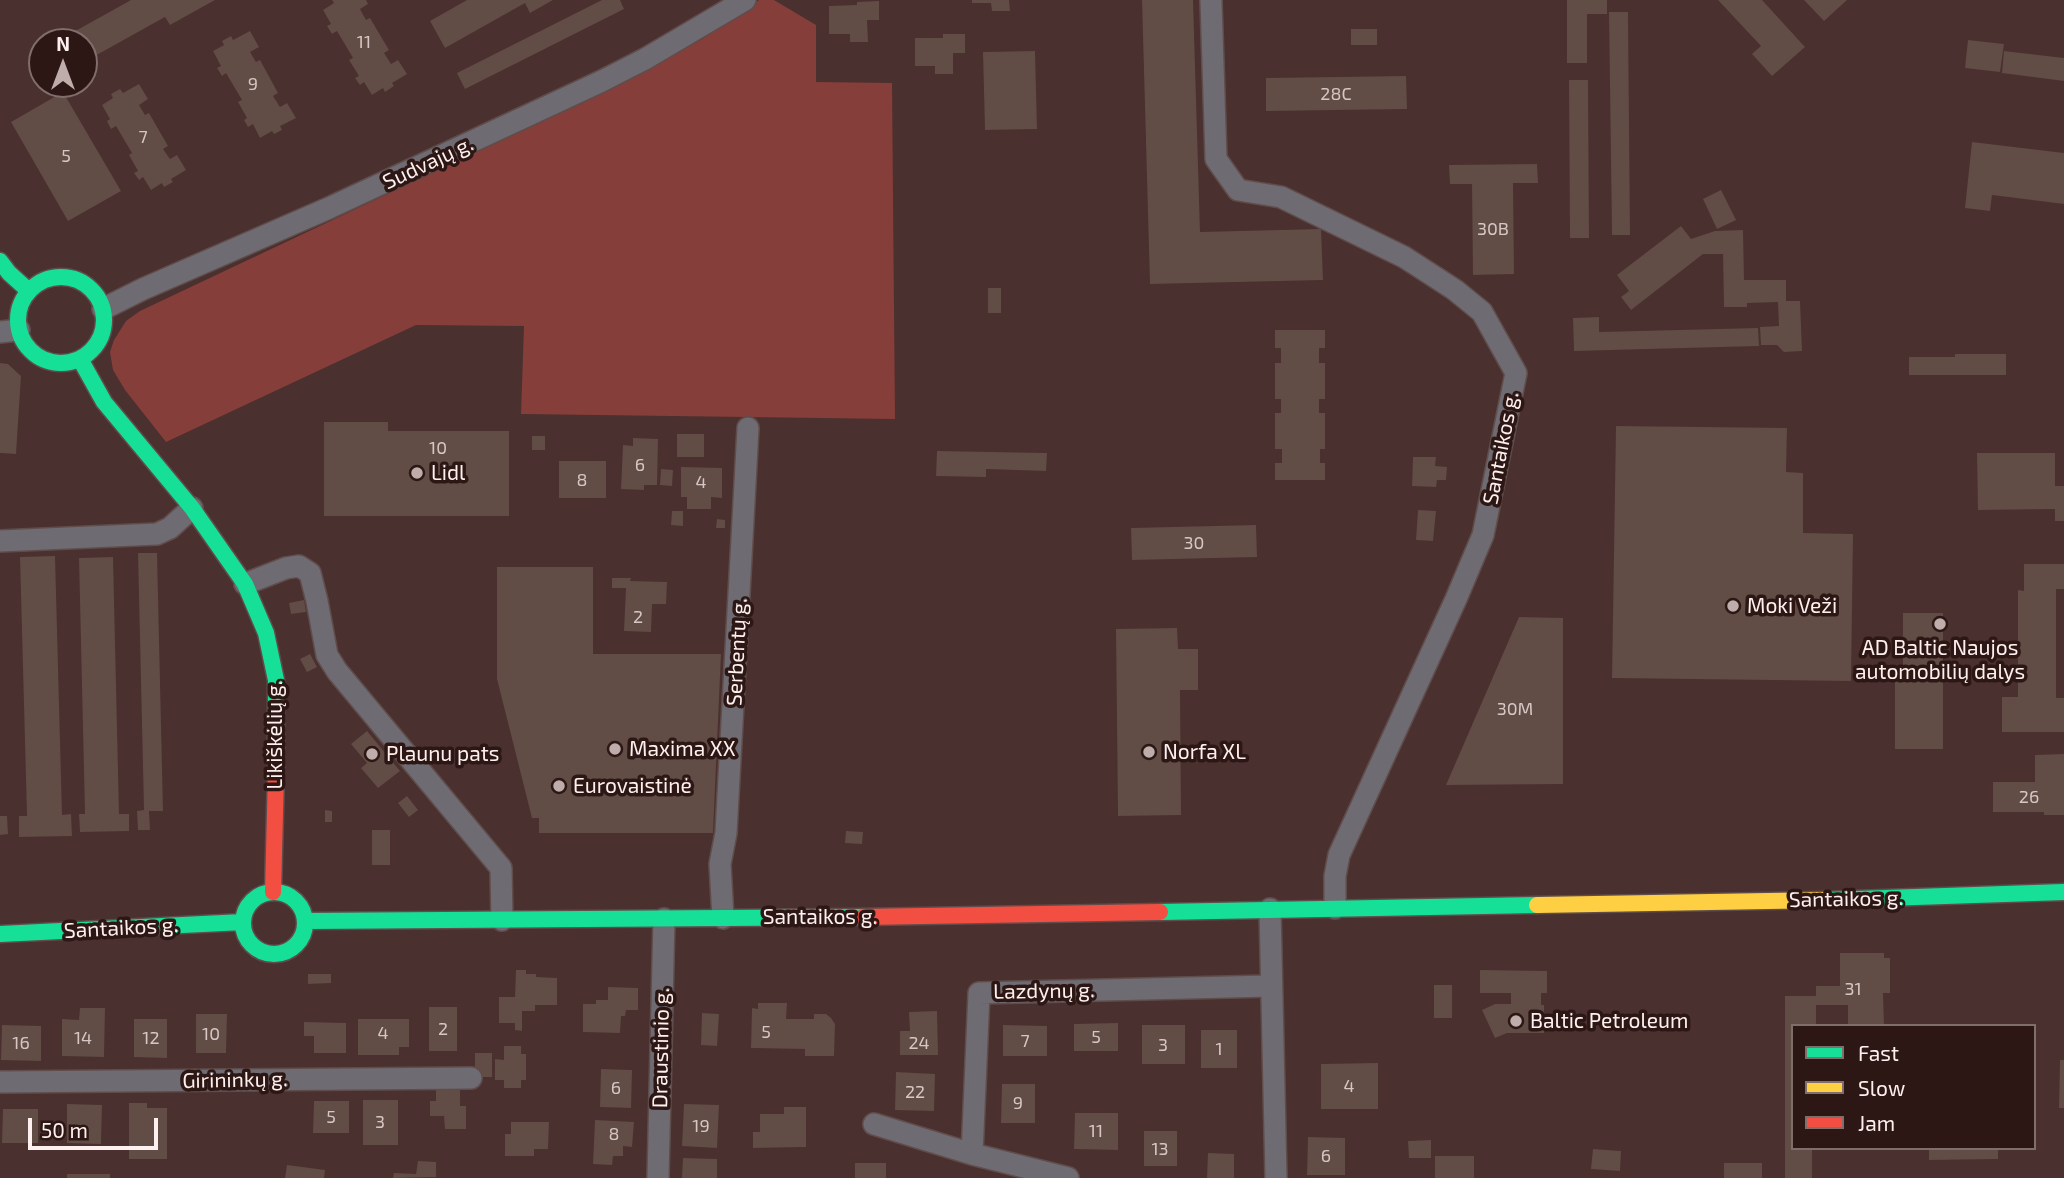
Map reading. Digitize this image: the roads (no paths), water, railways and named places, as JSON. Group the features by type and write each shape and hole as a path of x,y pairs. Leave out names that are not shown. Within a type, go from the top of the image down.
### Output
{"main road":[{"path":"0,261 29,291"},
{"path":"56,277 71,278 85,285 96,295 103,309 104,324 92,351 80,359 65,363 50,362 36,355 9,331 29,291 41,282 56,277"},
{"name":"Likiškėlių g.","path":"80,359 104,402 192,508 245,584 266,633 276,680 273,892"},
{"path":"273,892 285,894 295,900 302,909 305,921 299,942 280,953 269,954 259,950 250,943 244,933 244,913 255,898 273,892"},
{"name":"Santaikos g.","path":"305,921 881,917 1914,898 2064,892"},
{"name":"Santaikos g.","path":"0,934 243,922"}],"street":[{"name":"Sudvajų g.","path":"103,309 602,81 745,0"},
{"name":"Santaikos g.","path":"1211,1 1216,159 1238,190 1281,197 1404,257 1446,284 1482,312 1516,373 1483,535 1457,599 1339,855 1335,876 1335,908"},
{"name":"Serbentų g.","path":"723,918 720,864 726,833 748,428"},
{"path":"0,541 157,534 170,528 192,508"},
{"path":"245,584 286,568 299,566 310,573 327,655 332,665 501,868 502,919"},
{"path":"1270,909 1276,1178"},
{"name":"Draustinio g.","path":"658,1178 664,919"},
{"name":"Lazdynų g.","path":"972,1154 979,992 1270,986"},
{"name":"Girininkų g.","path":"0,1082 471,1078"},
{"path":"874,1124 972,1154 1068,1178"}],"place":[{"name":"Lidl","path":"417,473"},
{"name":"Moki Veži","path":"1733,606"},
{"name":"AD Baltic Naujos automobilių dalys","path":"1940,624"},
{"name":"Maxima XX","path":"615,749"},
{"name":"Norfa XL","path":"1149,752"},
{"name":"Plaunu pats","path":"372,754"},
{"name":"Eurovaistinė","path":"559,786"},
{"name":"Baltic Petroleum","path":"1516,1021"}]}
